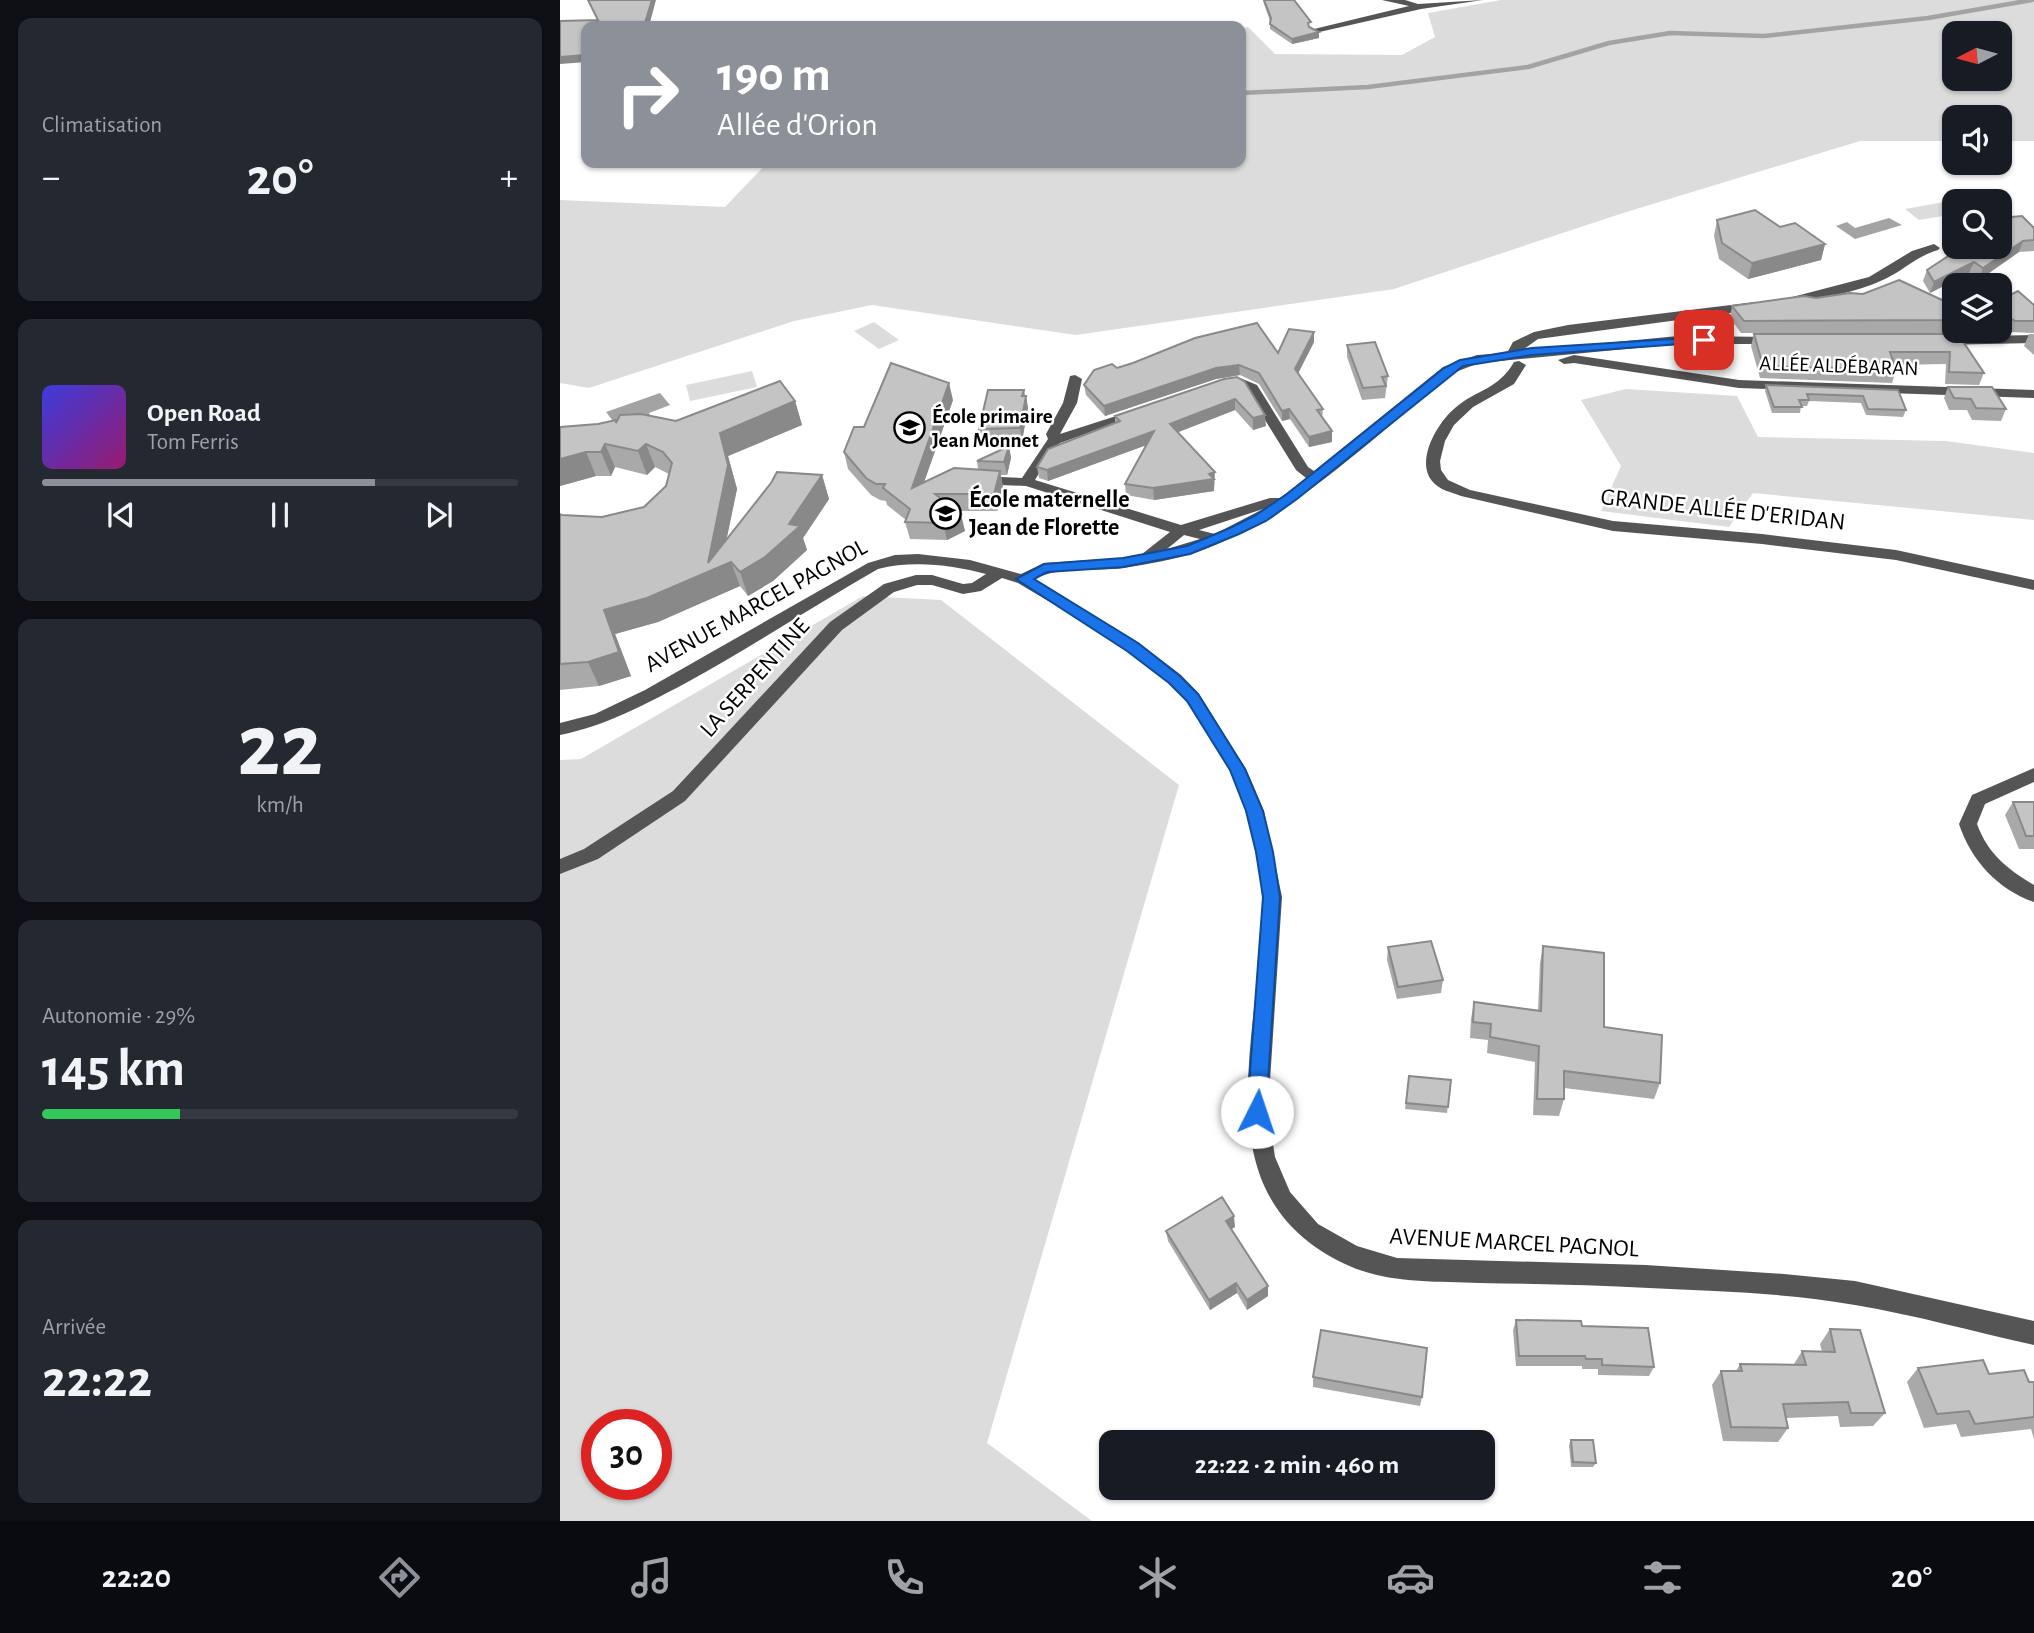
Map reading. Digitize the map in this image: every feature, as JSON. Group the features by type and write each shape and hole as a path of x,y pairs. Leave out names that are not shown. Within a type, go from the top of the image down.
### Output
{"street":[{"path":"1386,0 1421,6"},
{"path":"1315,30 1421,6 1479,0"},
{"path":"1515,361 1518,345 1534,336 1568,329 1732,310 1803,297 1873,280 1895,269 1916,251 1934,248"},
{"path":"1931,341 2034,339"},
{"path":"1023,579 1044,568 1145,559 1190,549 1261,518 1316,478 1448,370 1477,359 1515,361 1532,352 1678,340 1790,341"},
{"path":"1597,363 1592,355 1599,348"},
{"name":"ALLÉE ALDÉBARAN","path":"1515,361 1574,359 1739,384 2034,394"},
{"name":"GRANDE ALLÉE D'ERIDAN","path":"1515,361 1516,377 1495,392 1462,408 1449,422 1433,467 1438,479 1445,484 1466,493 1613,526 1762,538 1896,555 2034,586"},
{"path":"1055,440 1053,434 1070,403 1075,379"},
{"path":"1209,388 1240,382 1252,388 1303,470 1316,478"},
{"path":"1027,482 1048,446 1055,440 1145,411"},
{"path":"962,480 1027,482 1217,539"},
{"path":"1145,559 1182,530 1292,496"},
{"name":"AVENUE MARCEL PAGNOL","path":"560,729 586,724 629,706 873,566 895,560 918,559 1001,572 1023,579 1133,647 1175,679 1192,698 1237,769 1255,811 1272,897 1258,1123 1264,1157 1282,1199 1310,1232 1352,1256 1397,1269 1646,1276 1784,1285 1855,1293 2034,1333"},
{"name":"LA SERPENTINE","path":"560,867 591,854 679,796 836,626 888,588 916,580 932,580 963,589 976,587 1001,572"},
{"path":"2034,775 1978,800 1968,824 1975,849 1998,873 2034,894"}],"shaded area":[{"path":"1501,0 2034,0 2034,141 2012,141 2012,105 1942,105 1942,141 1860,141 1620,214 1394,289 1076,335 872,305 794,321 589,388 560,383 560,200 725,207 762,168 1246,168 1246,27 1275,54 1402,55 1435,37 1428,13"},
{"path":"1942,202 1942,216 1919,220 1905,209"},
{"path":"1889,218 1902,225 1855,239 1836,226 1847,222 1855,228"},
{"path":"874,322 899,340 879,349 854,331"},
{"path":"752,371 757,387 690,401 686,385"},
{"path":"1626,389 1737,396 1758,437 1946,441 2034,453 2034,520 1753,493 1729,527 1601,511 1621,466 1581,400"},
{"path":"660,393 670,405 649,413 650,415 616,425 606,412"},
{"path":"863,596 941,600 1179,785 987,1443 1092,1521 560,1521 560,760 581,759"}],"building":[{"path":"588,0 652,0 646,21 581,21 581,55 560,57 560,21 598,20"},
{"path":"1264,0 1294,0 1311,22 1308,23 1309,27 1319,32 1292,39 1270,24 1271,18"},
{"path":"1755,210 1780,227 1795,223 1825,244 1752,263 1722,243 1717,220"},
{"path":"2022,216 2034,228 2034,240 2023,241 2012,248 2012,217"},
{"path":"1944,259 1996,259 1983,268 1974,262 1952,273 1942,273 1942,278 1934,282 1927,270"},
{"path":"1899,280 1942,300 1942,320 1744,321 1732,306 1804,296 1816,298 1863,294"},
{"path":"2018,291 2034,305 2034,321 2012,319 2012,294"},
{"path":"1257,323 1278,353 1289,329 1314,332 1295,369 1323,409 1317,410 1332,431 1309,437 1289,409 1282,411 1259,373 1239,365 1216,368 1104,406 1084,385 1094,370 1112,364 1117,368 1195,338"},
{"path":"1754,334 1942,334 1942,343 1964,343 1984,373 1949,372 1950,352 1890,352 1896,370 1763,366"},
{"path":"1375,342 1388,376 1382,377 1386,386 1363,388 1347,345"},
{"path":"891,363 949,383 912,488 954,468 1000,471 994,494 935,494 961,514 943,523 905,522 910,509 883,488 885,484 876,484 866,478 844,452 854,427 864,427"},
{"path":"1237,377 1245,382 1265,415 1253,418 1235,399 1170,424 1215,472 1209,474 1214,479 1153,488 1125,484 1154,431 1047,470 1037,467 1048,449 1120,421 1115,416"},
{"path":"780,381 795,401 720,433 728,465 708,563 777,472 822,475 789,524 800,526 765,557 740,572 731,562 647,598 604,610 619,652 588,662 560,664 560,514 602,517 644,507 666,486 672,463 663,452 646,444 638,451 605,444 601,452 586,452 560,459 560,427 616,420 616,423 620,415 641,414 676,421"},
{"path":"1766,385 1898,390 1906,410 1868,409 1863,396 1807,394 1809,400 1799,400 1802,407 1774,407"},
{"path":"1948,387 1992,387 2006,409 1976,408 1971,399 1954,398"},
{"path":"988,390 1024,390 1022,396 1026,396 1020,428 979,429"},
{"path":"1009,446 1004,462 977,461"},
{"path":"2013,802 2034,802 2034,836 2026,836"},
{"path":"1431,941 1443,980 1398,987 1388,947"},
{"path":"1543,946 1604,953 1604,1027 1662,1035 1660,1083 1564,1071 1564,1099 1537,1099 1539,1046 1490,1037 1491,1024 1473,1022 1474,1002 1541,1011"},
{"path":"1409,1076 1451,1080 1448,1107 1406,1103"},
{"path":"1222,1197 1234,1216 1226,1221 1268,1286 1247,1300 1236,1283 1209,1300 1166,1231"},
{"path":"1516,1320 1581,1321 1582,1326 1648,1328 1654,1367 1602,1365 1602,1359 1586,1359 1585,1356 1519,1356"},
{"path":"1830,1329 1860,1330 1885,1413 1851,1413 1848,1402 1783,1404 1788,1428 1731,1427 1721,1371 1742,1371 1740,1364 1806,1365 1802,1351 1835,1352"},
{"path":"1321,1330 1427,1348 1422,1397 1313,1377"},
{"path":"1983,1360 1989,1374 2024,1370 2029,1382 2034,1382 2034,1417 1975,1424 1969,1411 1937,1414 1918,1368"},
{"path":"1571,1440 1593,1440 1596,1463 1573,1462"}],"waterway":[{"path":"1246,93 1368,87 1528,67 1609,43 1670,33 1764,36 1928,18 2032,0"}],"place":[{"name":"École primaire Jean Monnet","path":"909,428"},
{"name":"École maternelle Jean de Florette","path":"946,514"}],"route":[{"path":"1257,1112 1272,897 1255,811 1237,769 1217,734 1175,679 1133,647 1023,579 1044,568 1123,563 1190,549 1261,518 1460,363 1532,352 1704,340"}]}
